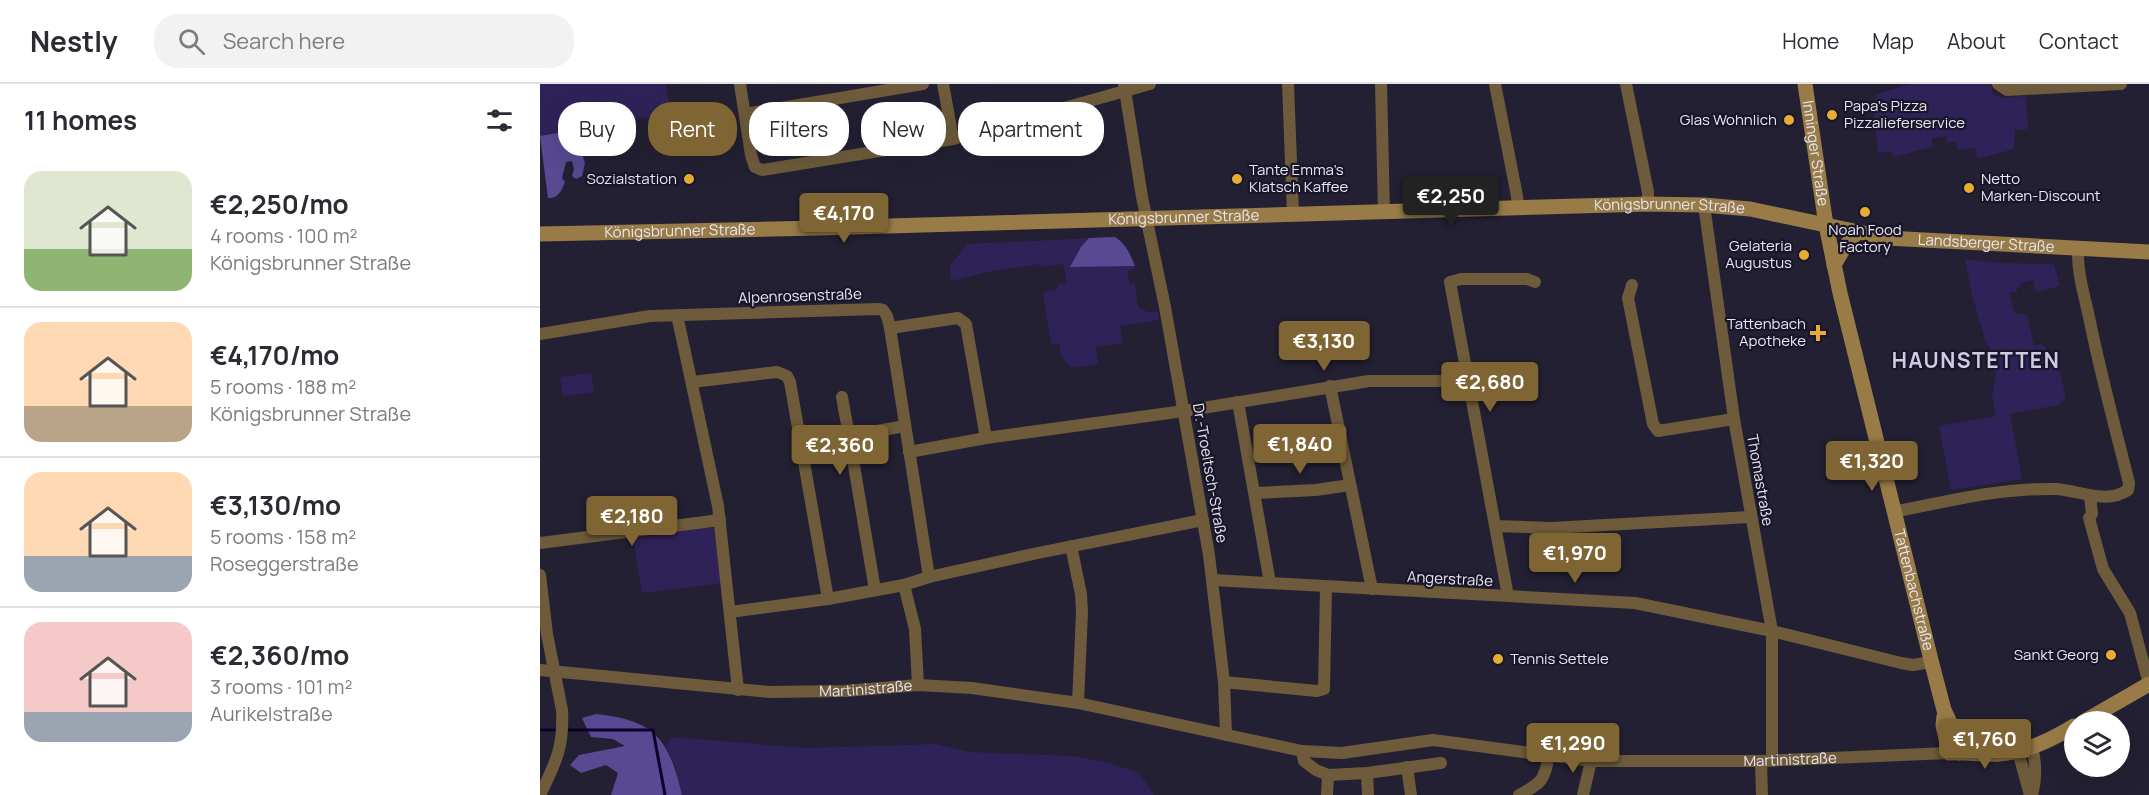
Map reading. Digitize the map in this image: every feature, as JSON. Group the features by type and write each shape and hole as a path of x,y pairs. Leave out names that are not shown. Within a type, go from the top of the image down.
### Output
{"main road":[{"name":"Inninger Straße","path":"1805,84 1826,225"},
{"name":"Königsbrunner Straße","path":"540,234 1648,204 1750,209 1826,225"},
{"name":"Landsberger Straße","path":"1826,225 1887,238 2149,252"},
{"name":"Tattenbachstraße","path":"1826,225 1931,662 1944,710 1957,737 1954,753"},
{"path":"1834,265 1857,232"},
{"path":"2102,711 2149,684"},
{"name":"Martinistraße","path":"1954,753 2002,754 2025,748 2064,730"}],"street":[{"path":"740,84 751,155 755,167 762,170 953,139 1124,88 1150,84"},
{"path":"745,114 923,84"},
{"path":"943,84 953,139"},
{"path":"1288,84 1293,214"},
{"path":"1381,84 1384,212"},
{"path":"1495,84 1518,209"},
{"path":"1626,84 1648,192 1648,204"},
{"path":"1998,84 2007,90 2121,84"},
{"name":"Dr.-Troeltsch-Straße","path":"1124,88 1213,580 1224,682 1226,735"},
{"name":"Thomastraße","path":"1704,205 1734,418 1772,631 1766,761 1762,795"},
{"path":"1894,512 1989,492 2058,489 2090,496 2122,494 2128,490 2129,483 2095,346 2077,261 2078,249"},
{"path":"1508,596 1450,282 1461,279 1527,279 1535,282"},
{"path":"1632,285 1628,298 1653,424 1658,431 1734,418"},
{"name":"Alpenrosenstraße","path":"540,334 650,316 878,309 884,310 890,328"},
{"path":"677,315 720,520 738,690"},
{"path":"929,577 890,328 958,318 966,324 986,438"},
{"path":"692,382 777,372 787,376 790,382 828,598"},
{"path":"909,452 986,438 1184,411 1369,381 1468,381"},
{"path":"1330,386 1372,589"},
{"path":"842,397 875,590"},
{"path":"1238,402 1270,583"},
{"path":"849,436 905,426"},
{"path":"1255,493 1350,486"},
{"path":"2090,496 2092,514 2089,518 2103,569 2130,613 2149,684"},
{"path":"1495,526 1551,528 1750,517"},
{"path":"540,543 720,520"},
{"path":"730,612 904,585 929,577 1071,546 1203,520"},
{"path":"1071,546 1081,594 1082,612 1078,704"},
{"path":"540,575 547,634 563,721 559,757 540,795"},
{"name":"Angerstraße","path":"1213,580 1635,603 1772,631 1901,663 1931,662"},
{"path":"904,585 915,629 918,685"},
{"path":"1224,682 1317,691 1324,689 1326,586"},
{"name":"Martinistraße","path":"540,670 738,690 820,692 918,685 972,688 1078,704 1302,751 1342,753 1433,740 1591,761 1766,761 1954,753"},
{"path":"2025,748 2036,763 2036,783 2031,795"},
{"path":"1302,751 1304,761 1328,775 1367,773 1441,763"},
{"path":"1519,795 1541,782 1545,777 1549,755"},
{"path":"1583,795 1591,761"},
{"path":"1407,767 1411,795"},
{"path":"1367,773 1368,795"},
{"path":"1326,795 1328,775"}],"shaded area":[{"path":"540,84 666,84 669,102 648,102 648,117 636,119 636,102 558,102 558,133 540,136"},
{"path":"1911,84 1991,84 1993,94 2001,98 2026,96 2028,129 2015,130 2014,149 1980,158 1977,157 1975,148 1957,150 1956,141 1947,143 1946,136 1932,138 1933,147 1893,157 1892,151 1878,153 1873,104 1877,94"},
{"path":"558,133 558,156 583,156 585,163 582,176 576,179 572,176 574,169 572,161 566,162 562,178 565,182 559,193 551,198 548,198 540,136"},
{"path":"1115,237 1125,246 1135,266 1135,269 1128,271 1129,284 1135,283 1138,307 1148,312 1158,312 1159,320 1120,326 1123,343 1096,347 1098,364 1072,368 1060,355 1060,343 1051,345 1043,292 1058,289 1058,285 1067,283 1063,264 1040,267 1038,264 987,272 951,281 950,266 967,244"},
{"path":"1115,237 1125,246 1135,266 1070,267 1089,238"},
{"path":"1965,259 1998,263 2054,264 2060,286 2036,292 2033,280 2020,283 2021,287 2017,288 2017,291 2009,293 2015,314 2027,314 2034,346 2042,344 2058,364 2066,397 2058,405 2010,414 2022,479 1951,490 1939,426 1996,416 1992,396 1996,376 1990,348 1986,343 1972,295"},
{"path":"591,373 594,392 563,396 560,377"},
{"path":"708,527 717,529 724,583 642,593 633,538"},
{"path":"596,714 632,721 656,736 665,746 682,795 611,795 618,773 606,765 581,773 570,765 579,755 625,746 613,739 591,737 582,718"},
{"path":"671,737 806,748 937,744 969,752 1073,756 1109,763 1139,773 1154,795 682,795 676,769 666,746"}],"waterway":[{"path":"540,730 559,730"},
{"path":"566,730 653,730 665,795"}],"place":[{"name":"Papa's Pizza Pizzalieferservice","path":"1832,115"},
{"name":"Glas Wohnlich","path":"1789,120"},
{"name":"Sozialstation","path":"689,179"},
{"name":"Tante Emma's Klatsch Kaffee","path":"1237,179"},
{"name":"Netto Marken-Discount","path":"1969,188"},
{"name":"Noah Food Factory","path":"1865,212"},
{"name":"Gelateria Augustus","path":"1804,255"},
{"name":"Tattenbach Apotheke","path":"1818,333"},
{"name":"Sankt Georg","path":"2111,655"},
{"name":"Tennis Settele","path":"1498,659"}],"district":[{"name":"HAUNSTETTEN","path":"1976,361"}]}
